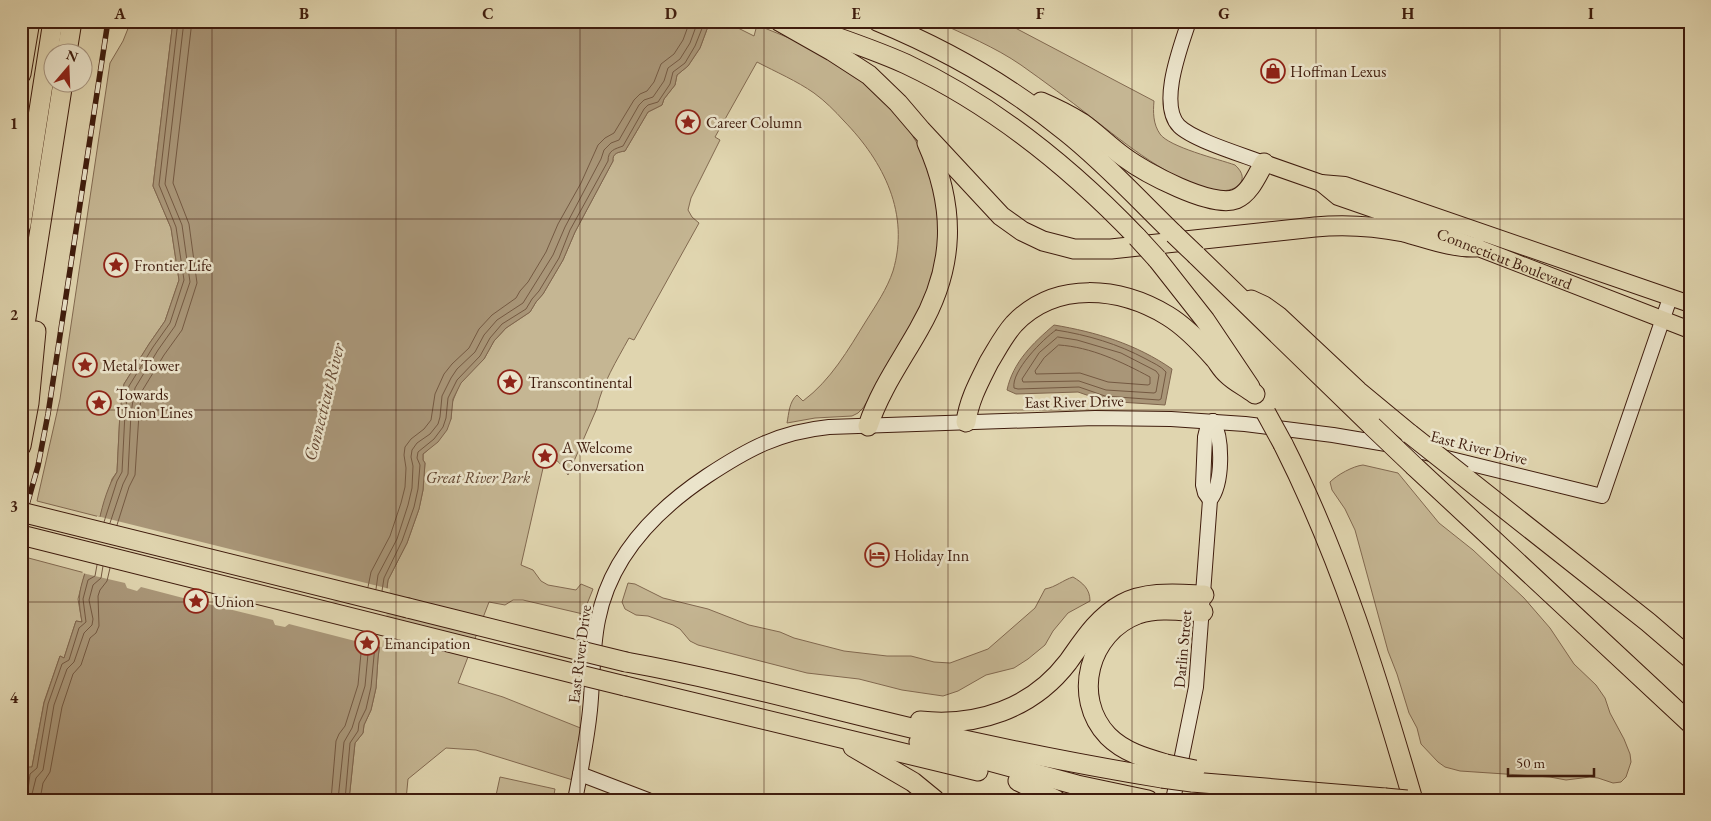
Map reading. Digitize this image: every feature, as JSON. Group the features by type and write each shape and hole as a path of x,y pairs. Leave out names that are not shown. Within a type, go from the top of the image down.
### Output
{"highway":[{"path":"21,74 30,21"},
{"path":"21,225 53,21"},
{"path":"69,42 72,21"},
{"path":"779,21 866,72 894,98 920,130 1004,219 1032,237 1063,247 1080,249 1119,248 1341,225 1382,228 1453,244 1476,247"},
{"path":"790,21 892,58 926,74 985,108 1021,132 1053,158 1090,191 1157,259 1205,320 1255,394 1283,444 1326,538 1357,618 1413,800"},
{"path":"877,21 946,54 1007,89 1045,115 1078,142 1414,466 1690,723"},
{"path":"1007,89 1068,115 1083,124 1135,164 1174,185 1203,196 1228,200 1240,197 1253,182 1264,163"},
{"path":"21,350 61,92"},
{"path":"868,426 885,385 933,303 944,269 947,244 945,199 937,169 920,130"},
{"path":"21,446 29,403 38,311 40,281 36,258"},
{"path":"966,422 978,384 1012,326 1025,314 1042,303 1075,293 1097,292 1114,294 1136,300 1156,310 1184,328 1226,373 1255,394"},
{"path":"1238,296 1260,304 1276,314 1358,391 1690,658"},
{"path":"21,512 626,662 1068,782 1148,800"},
{"path":"21,535 1090,800"},
{"path":"852,713 945,722 979,719 999,714 1025,701 1046,686 1062,670 1100,620 1122,604 1135,599 1156,595 1203,604"},
{"path":"1164,771 1114,742 1104,731 1096,717 1090,700 1088,684 1090,668 1104,639 1129,618 1145,612 1203,604"},
{"path":"1357,618 1360,657 1392,799"},
{"path":"626,662 720,681 1016,752 1193,776 1234,776 1315,794 1409,800"},
{"path":"837,737 913,782 935,800"},
{"path":"1018,781 1056,800"}],"main road":[{"name":"Connecticut Boulevard","path":"1264,163 1321,184 1338,197 1476,247 1690,330"},
{"name":"Connecticut Boulevard","path":"1321,184 1345,185 1690,304"}],"street":[{"path":"1189,21 1171,90 1170,108 1174,119 1183,130 1196,137 1264,163"},
{"name":"East River Drive","path":"575,800 590,711 599,613 614,572 636,539 660,513 715,471 759,445 800,431 829,428 1111,418 1213,421 1288,429 1398,446 1602,496 1670,298"},
{"name":"Darlin Street","path":"1173,800 1196,687 1210,500 1205,493 1203,485 1204,447 1207,429 1213,421"},
{"path":"580,774 648,800"}],"green space":[{"path":"131,21 173,21 153,186 171,228 179,280 165,321 124,384 120,412 117,472 112,479 100,517 37,501 60,399 110,63 123,41"},
{"name":"Great River Park","path":"710,21 724,21 754,36 757,25 794,40 830,59 861,80 889,106 909,130 923,153 936,187 940,261 917,322 858,413 852,416 815,418 787,423 794,398 797,395 803,401 822,384 846,354 881,297 893,271 898,229 896,209 882,171 858,137 814,93 757,62 715,137 720,140 691,198 688,210 699,223 634,340 629,338 615,363 568,475 559,463 546,455 521,565 533,570 541,581 548,585 576,590 581,584 593,589 583,614 523,600 513,600 505,605 489,602 458,683 503,697 583,729 576,781 476,750 446,748 408,779 406,800 349,800 355,743 363,733 376,688 388,580 407,543 419,509 423,490 425,463 423,454 451,419 452,403 460,383 484,359 494,341 506,328 530,312 543,294 563,260 575,232 613,161 613,156 618,152 625,151 648,112 662,105 664,99 675,85 677,75 688,66 700,48"},
{"path":"936,21 1002,21 1154,101 1155,122 1160,134 1165,139 1183,148 1235,165 1240,171 1242,181 1234,188 1222,191 1182,179 1134,150 1001,52"},
{"path":"1363,465 1398,473 1439,523 1473,550 1524,598 1550,628 1574,664 1596,685 1605,698 1610,713 1624,739 1631,762 1626,777 1621,782 1613,783 1590,777 1566,780 1550,777 1460,771 1445,767 1421,744 1417,728 1409,713 1388,651 1355,530 1345,509 1332,490 1330,482 1345,471"},
{"path":"21,556 85,573 78,599 82,622 76,621 64,658 60,656 44,702 32,767 26,768 21,800"},
{"path":"1073,577 1085,587 1089,593 1090,601 1068,613 1053,631 1045,645 1014,668 986,675 958,691 943,696 902,690 859,679 807,673 698,645 690,641 680,629 673,625 648,616 636,615 625,609 622,602 628,583 635,584 663,598 708,609 749,625 844,651 887,656 911,656 934,662 950,663 988,649 1035,608 1045,589"},
{"path":"500,777 555,789 553,800 495,800"}],"water":[{"name":"Connecticut River","path":"173,21 710,21 700,48 688,66 677,75 675,85 664,99 662,105 648,112 625,151 618,152 614,156 575,232 563,260 543,294 530,312 506,328 494,341 484,359 461,383 453,399 451,419 447,430 438,442 423,454 425,463 423,490 419,509 407,543 388,580 376,688 363,733 355,743 349,800 22,800 26,767 32,767 44,703 60,656 64,658 76,621 82,622 79,602 81,587 85,573 90,574 102,507 111,482 117,472 120,412 124,384 165,321 179,280 171,228 153,186"},
{"path":"1054,325 1085,331 1115,340 1158,360 1172,369 1165,405 1104,401 1078,392 1016,394 1007,390 1019,362 1031,346"}],"pier":[{"path":"97,516 390,589 382,647 375,646 370,649 361,646 359,642 289,624 285,627 275,625 273,620 204,603 199,606 190,604 187,599 141,587 137,591 127,588 125,583 82,573 88,571"}],"railway":[{"path":"21,526 38,466 48,414 108,21"}],"place":[{"name":"Hoffman Lexus","path":"1273,71"},
{"name":"Career Column","path":"688,122"},
{"name":"Frontier Life","path":"116,265"},
{"name":"Metal Tower","path":"85,365"},
{"name":"Transcontinental","path":"510,382"},
{"name":"Towards Union Lines","path":"99,403"},
{"name":"A Welcome Conversation","path":"545,456"},
{"name":"Holiday Inn","path":"877,555"},
{"name":"Union","path":"196,601"},
{"name":"Emancipation","path":"367,643"}]}
